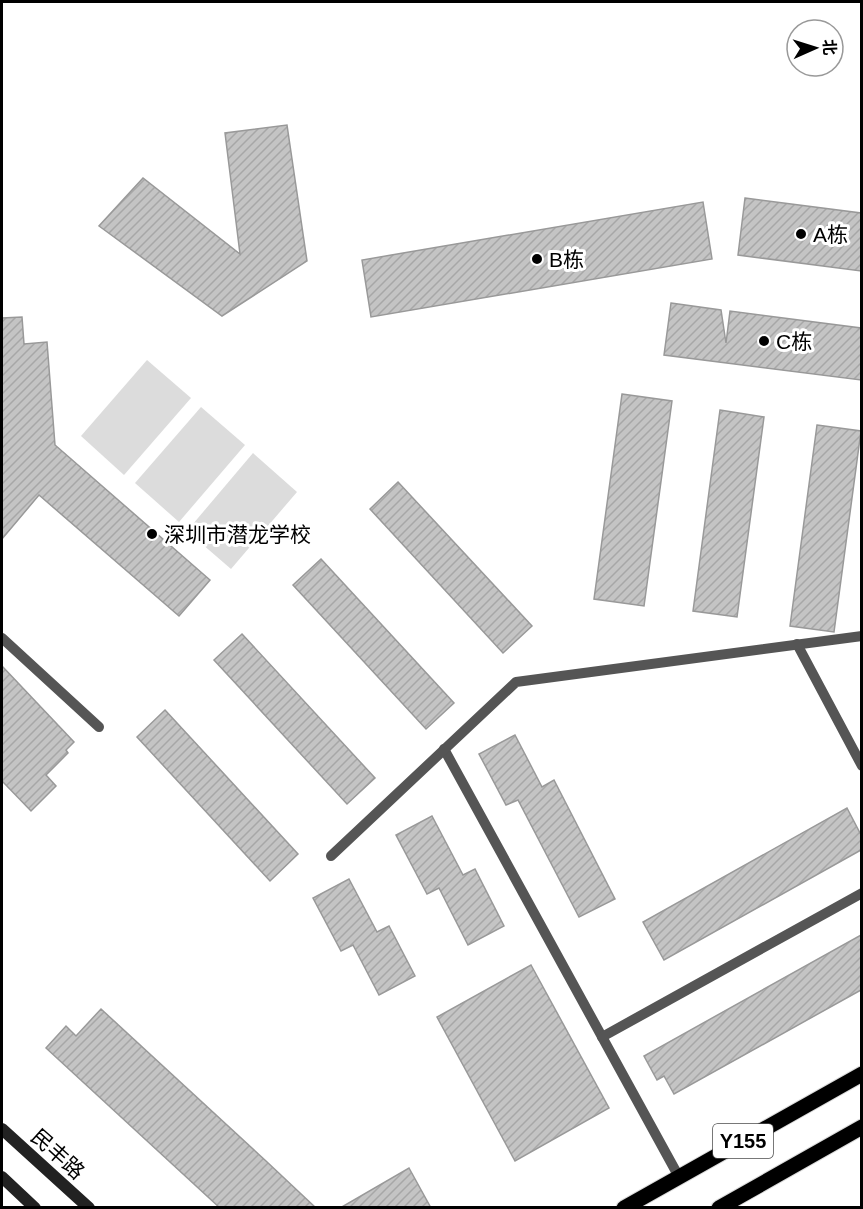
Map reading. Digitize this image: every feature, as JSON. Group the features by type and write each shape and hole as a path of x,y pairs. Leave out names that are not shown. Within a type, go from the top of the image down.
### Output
{"main road":[{"name":"Y155","path":"624,1208 861,1074"},
{"name":"Y155","path":"719,1208 861,1126"},
{"name":"民丰路","path":"2,1129 88,1208"},
{"path":"2,1177 35,1208"}],"lane":[{"path":"331,856 516,682 861,636"},
{"path":"2,638 99,727"},
{"path":"797,644 861,766"},
{"path":"444,750 679,1177"},
{"path":"602,1037 861,893"}],"shaded area":[{"path":"147,360 191,398 124,475 81,436"},
{"path":"201,407 245,445 179,522 135,483"},
{"path":"253,453 297,492 231,569 187,531"}],"building":[{"path":"287,125 307,261 222,316 99,226 143,178 240,254 225,133"},
{"name":"A栋","path":"745,198 861,213 861,271 738,255"},
{"name":"B栋","path":"703,202 712,259 371,317 362,260"},
{"name":"C栋","path":"671,303 721,310 726,343 730,311 861,328 861,380 664,355"},
{"path":"22,317 24,344 47,342 55,445 210,580 179,616 39,495 2,539 2,318"},
{"path":"622,394 672,401 644,606 594,599"},
{"path":"720,410 764,417 737,617 693,611"},
{"path":"817,425 861,431 834,632 790,626"},
{"path":"398,482 532,626 503,653 370,509"},
{"path":"321,559 454,703 426,729 293,585"},
{"path":"242,634 375,778 347,804 214,660"},
{"path":"2,666 74,742 66,750 68,753 46,775 56,786 31,811 2,781"},
{"path":"165,710 298,854 270,881 137,737"},
{"path":"515,735 542,787 554,780 615,899 579,917 518,800 506,805 479,754"},
{"path":"847,808 861,835 861,850 664,960 643,922"},
{"path":"432,816 463,875 475,869 504,926 468,945 439,888 427,894 396,835"},
{"path":"349,879 377,932 389,926 415,976 379,995 353,945 341,951 313,898"},
{"path":"861,935 861,990 674,1094 664,1076 657,1080 644,1056"},
{"path":"531,965 609,1108 515,1161 437,1017"},
{"path":"101,1009 316,1208 220,1208 46,1048 66,1026 76,1036"},
{"path":"409,1168 431,1208 340,1208"}],"place":[{"name":"A栋","path":"801,234"},
{"name":"B栋","path":"537,259"},
{"name":"C栋","path":"764,341"},
{"name":"深圳市潜龙学校","path":"152,534"}]}
